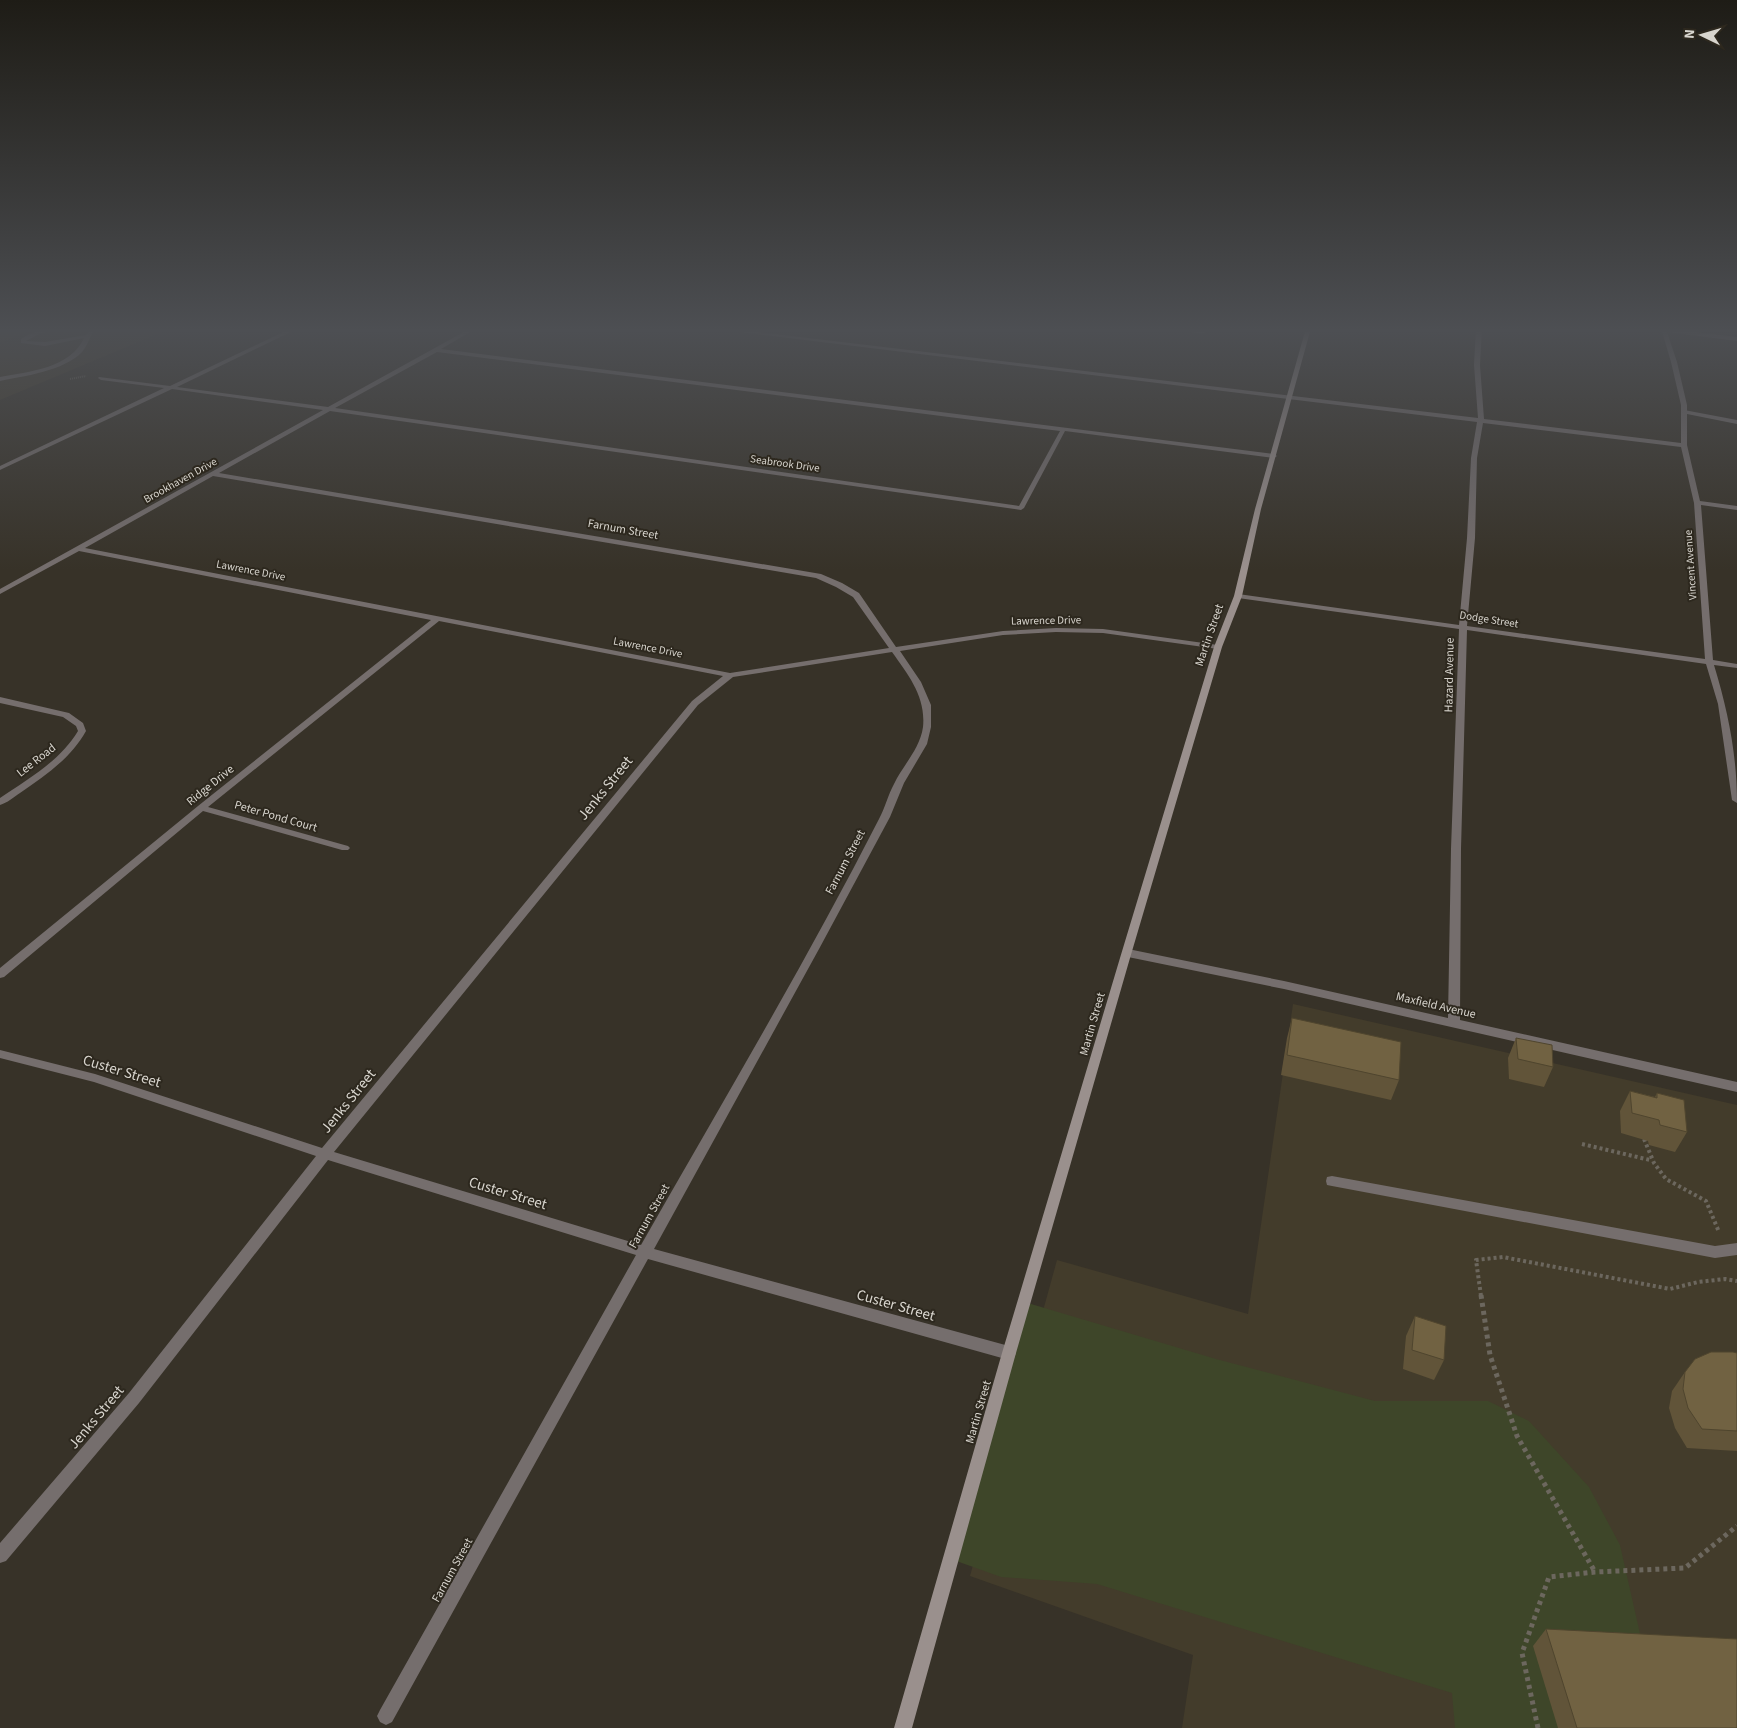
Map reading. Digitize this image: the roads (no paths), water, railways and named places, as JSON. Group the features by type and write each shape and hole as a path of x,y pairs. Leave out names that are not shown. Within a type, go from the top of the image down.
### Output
{"street":[{"path":"0,468 127,409"},
{"name":"Seabrook Drive","path":"331,409 1021,508 1063,430"},
{"name":"Brookhaven Drive","path":"0,592 331,409"},
{"path":"896,409 1274,456"},
{"name":"Martin Street","path":"903,1728 1009,1353 1218,647 1238,596 1258,509 1287,409"},
{"path":"1382,409 1684,444"},
{"name":"Hazard Avenue","path":"1454,1023 1456,849 1462,626 1471,538 1474,458 1481,420 1480,409"},
{"name":"Vincent Avenue","path":"1683,409 1684,444 1697,503 1709,662 1722,704 1737,800"},
{"path":"1684,412 1737,422"},
{"name":"Farnum Street","path":"212,474 818,576 856,595 917,682 927,705 927,727 923,744 899,784 885,817 814,949 386,1716"},
{"path":"1697,503 1737,508"},
{"name":"Lawrence Drive","path":"79,549 730,675 1003,633 1056,630 1102,631 1218,647"},
{"name":"Dodge Street","path":"1238,596 1737,666"},
{"name":"Ridge Drive","path":"0,974 201,808 438,618"},
{"name":"Jenks Street","path":"0,1555 134,1398 325,1154 695,703 730,675"},
{"name":"Lee Road","path":"0,700 66,715 80,725 82,731 72,747 54,764 0,802"},
{"name":"Peter Pond Court","path":"201,808 345,848"},
{"name":"Maxfield Avenue","path":"1128,953 1737,1086"},
{"name":"Custer Street","path":"0,1054 95,1078 325,1154 644,1252 1009,1353"},
{"path":"1332,1181 1715,1252 1732,1250"}]}
